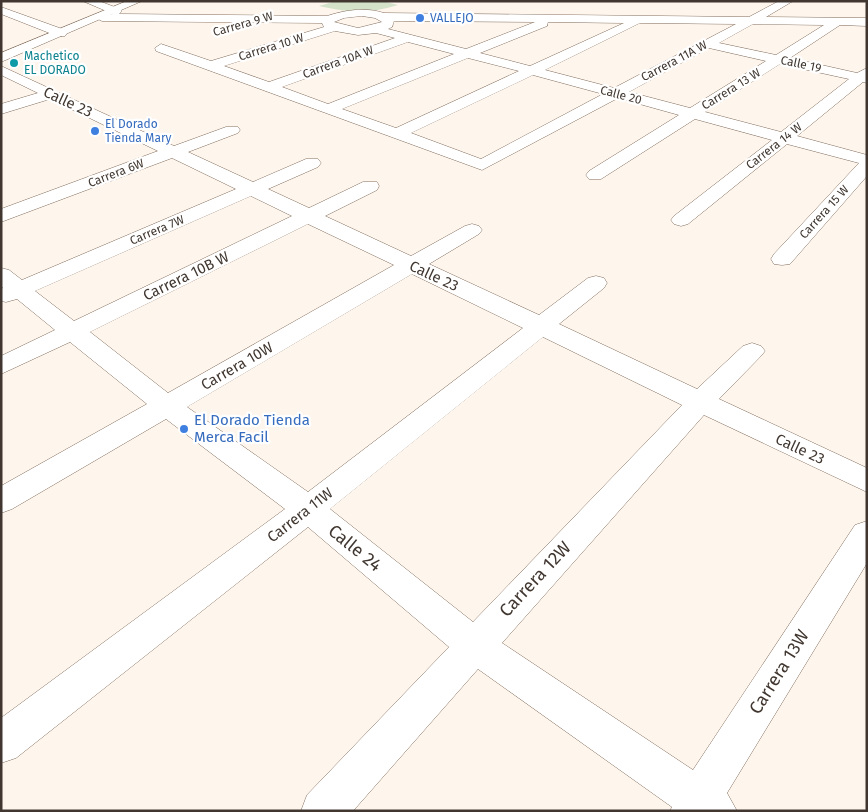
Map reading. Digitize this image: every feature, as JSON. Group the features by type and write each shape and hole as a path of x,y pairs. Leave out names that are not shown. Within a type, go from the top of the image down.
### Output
{"street":[{"path":"88,1 109,14 174,18 267,18"},
{"path":"1,58 136,1"},
{"name":"Carrera 11A W","path":"396,134 482,165 788,1"},
{"path":"457,19 500,4"},
{"path":"179,43 161,48 396,134 676,5"},
{"path":"109,14 334,20 371,14 397,6"},
{"path":"174,18 219,7"},
{"name":"Carrera 9 W","path":"215,32 312,7 334,20"},
{"path":"540,7 568,13"},
{"path":"328,109 583,7"},
{"name":"Carrera 13 W","path":"595,175 859,8"},
{"path":"1,10 61,33"},
{"path":"770,10 867,30"},
{"path":"371,14 383,23"},
{"path":"334,20 352,31 383,23 457,19 867,23"},
{"name":"Carrera 10 W","path":"210,66 334,20"},
{"path":"746,22 818,21"},
{"name":"Calle 20","path":"383,23 406,38 471,52 787,135 867,160"},
{"name":"Calle 20","path":"383,23 471,52"},
{"name":"Carrera 10A W","path":"269,87 406,38"},
{"name":"Calle 19","path":"707,44 865,76"},
{"name":"Calle 23","path":"1,70 867,481"},
{"name":"Carrera 14 W","path":"681,220 787,135 865,76"},
{"path":"1,109 52,94"},
{"name":"Carrera 6W","path":"1,216 232,130"},
{"name":"Calle 20","path":"787,135 867,152"},
{"name":"Carrera 7W","path":"7,287 312,163"},
{"name":"Carrera 15 W","path":"782,259 867,165"},
{"name":"Carrera 10B W","path":"1,366 370,186"},
{"name":"Carrera 10W","path":"1,501 472,230"},
{"name":"Carrera 11W","path":"1,743 308,509 596,283"},
{"name":"Calle 24","path":"7,287 72,332 167,406 308,509 474,645 702,807"},
{"name":"Carrera 12W","path":"322,811 700,402 752,351"},
{"name":"Carrera 13W","path":"702,807 867,534"}],"green space":[{"path":"336,1 382,1 398,5 359,12 319,6"}],"place":[{"name":"VALLEJO","path":"420,18"},
{"name":"Machetico EL DORADO","path":"14,63"},
{"name":"El Dorado Tienda Mary","path":"95,131"},
{"name":"El Dorado Tienda Merca Facil","path":"184,429"}]}
